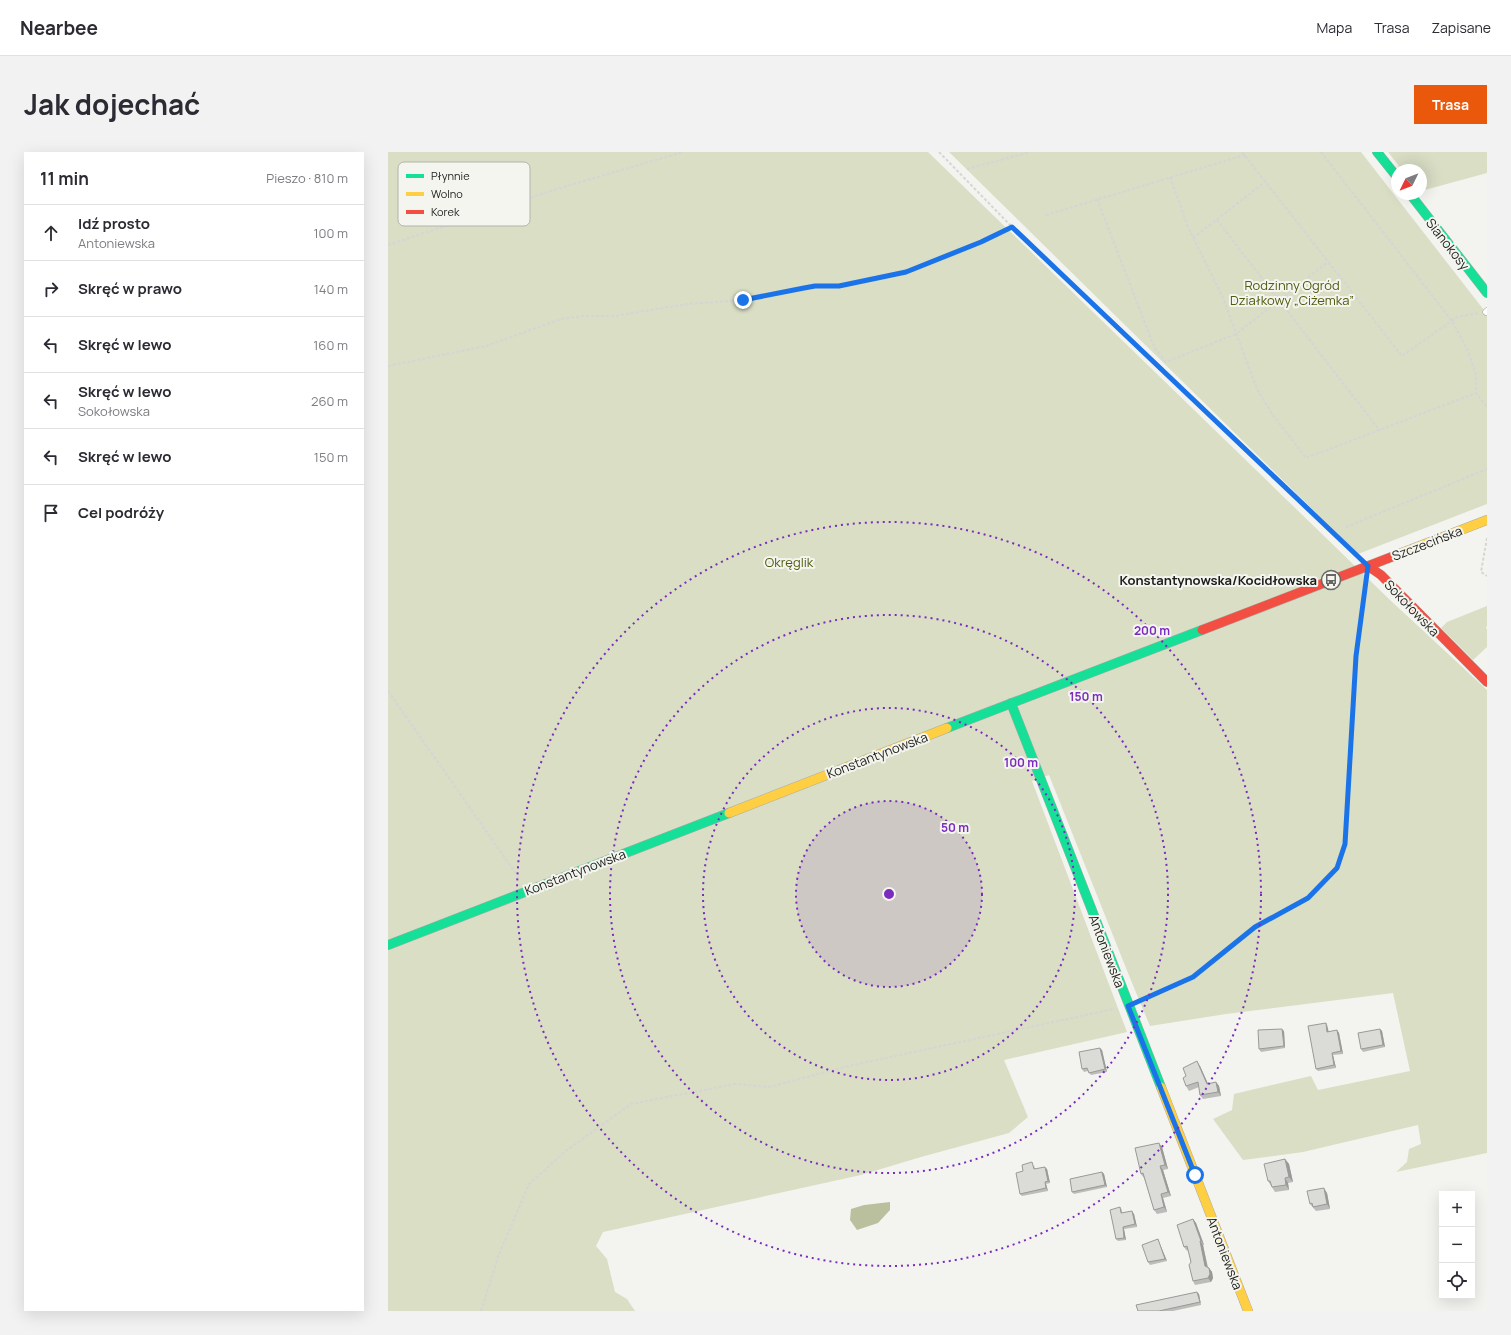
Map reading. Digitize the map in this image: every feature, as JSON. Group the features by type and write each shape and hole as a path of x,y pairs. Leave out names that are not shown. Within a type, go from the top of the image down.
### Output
{"main road":[{"path":"1377,152 1391,170"},
{"name":"Sianokosy","path":"1415,200 1487,293"},
{"name":"Szczecińska","path":"1368,566 1487,520"},
{"name":"Sokołowska","path":"1368,566 1381,575 1487,682"},
{"name":"Konstantynowska","path":"388,945 1368,566"},
{"name":"Antoniewska","path":"1011,703 1248,1311"}],"path":[{"path":"530,198 683,152"},
{"path":"481,1311 498,1257 528,1184 567,1150 631,1104 735,1084 770,1087 844,1066 1128,1006 1193,977 1255,927 1308,898 1337,868 1345,844 1356,656 1368,566 1012,227 939,152"},
{"path":"967,169 1030,152"},
{"path":"1242,152 1402,356 1457,317 1486,311"},
{"path":"1322,152 1452,321 1468,351 1476,375 1476,393 1487,407"},
{"path":"1046,215 1244,155"},
{"path":"1170,177 1188,227 1223,298 1257,389 1272,414 1306,458 1380,431 1476,393"},
{"path":"1193,238 1265,182"},
{"path":"1097,199 1156,350 1166,362 1236,334 1328,262"},
{"path":"1217,220 1380,431"},
{"path":"388,245 445,226"},
{"path":"388,366 486,346 570,317 615,316 687,304 743,300 815,286 839,286 898,274 981,242 1012,227"},
{"path":"1346,527 1487,469"},
{"path":"1487,538 1481,572 1487,576"},
{"path":"388,691 528,890"}],"green space":[{"name":"Okręglik","path":"388,152 928,152 1390,600 1487,690 1487,1153 1396,1172 1407,1162 1409,1149 1421,1144 1418,1125 1303,1152 1243,1160 1213,1119 1232,1110 1234,1094 1311,1076 1318,1090 1410,1071 1393,993 1226,1014 1150,1026 1049,775 1032,781 1127,1032 1004,1060 1028,1117 1009,1133 861,1175 603,1232 596,1246 607,1259 615,1292 627,1299 635,1311 388,1311"},
{"name":"Rodzinny Ogród Działkowy „Ciżemka”","path":"949,152 1361,152 1391,191 1391,200 1398,200 1487,314 1487,504 1358,554"},
{"path":"1388,152 1487,152 1487,173 1427,189 1427,164 1397,164"},
{"path":"1487,606 1487,647 1473,660 1441,628 1447,622"}],"shaded area":[{"path":"890,1202 890,1210 878,1223 857,1230 850,1220 851,1209 864,1205"}],"building":[{"path":"1326,1023 1327,1032 1337,1030 1341,1051 1332,1053 1334,1065 1316,1069 1308,1026"},
{"path":"1282,1029 1284,1046 1259,1049 1258,1030"},
{"path":"1380,1029 1383,1045 1361,1049 1358,1033"},
{"path":"1100,1048 1105,1069 1089,1073 1087,1068 1082,1069 1079,1052"},
{"path":"1197,1061 1207,1084 1216,1082 1218,1092 1200,1095 1198,1082 1186,1086 1183,1078 1186,1076 1183,1068"},
{"path":"1159,1143 1165,1165 1160,1166 1168,1192 1161,1194 1164,1207 1154,1210 1143,1173 1141,1174 1135,1148"},
{"path":"1285,1159 1289,1177 1285,1178 1286,1185 1272,1187 1270,1181 1268,1181 1264,1164"},
{"path":"1032,1162 1034,1169 1045,1167 1048,1181 1045,1182 1046,1188 1020,1194 1016,1173 1023,1171 1022,1165"},
{"path":"1102,1172 1105,1185 1072,1192 1070,1179"},
{"path":"1324,1188 1327,1204 1313,1207 1312,1203 1310,1204 1307,1191"},
{"path":"1120,1207 1121,1213 1132,1211 1135,1224 1123,1227 1124,1238 1116,1239 1110,1210"},
{"path":"1193,1219 1201,1241 1205,1266 1209,1268 1210,1274 1208,1278 1193,1281 1189,1265 1191,1262 1187,1246 1184,1247 1177,1225"},
{"path":"1158,1239 1165,1259 1148,1262 1142,1245"},
{"path":"1197,1292 1200,1302 1159,1311 1138,1311 1136,1305"}],"traffic: fast":[{"path":"1377,152 1391,170"},
{"path":"1415,200 1487,293"},
{"path":"947,728 1202,630"},
{"path":"1011,703 1161,1087"},
{"path":"388,945 729,813"}],"traffic: slow":[{"path":"1394,556 1487,520"},
{"path":"729,813 947,728"},
{"path":"1161,1087 1248,1311"}],"traffic: jam":[{"path":"1202,630 1394,556"},
{"path":"1368,566 1381,575 1487,682"}],"place":[{"name":"Konstantynowska/Kocidłowska","path":"1331,580"}],"route":[{"path":"743,300 815,286 839,286 906,272 981,242 1012,227 1368,566 1356,656 1345,844 1337,868 1308,898 1255,927 1193,977 1128,1006 1195,1175"}]}
